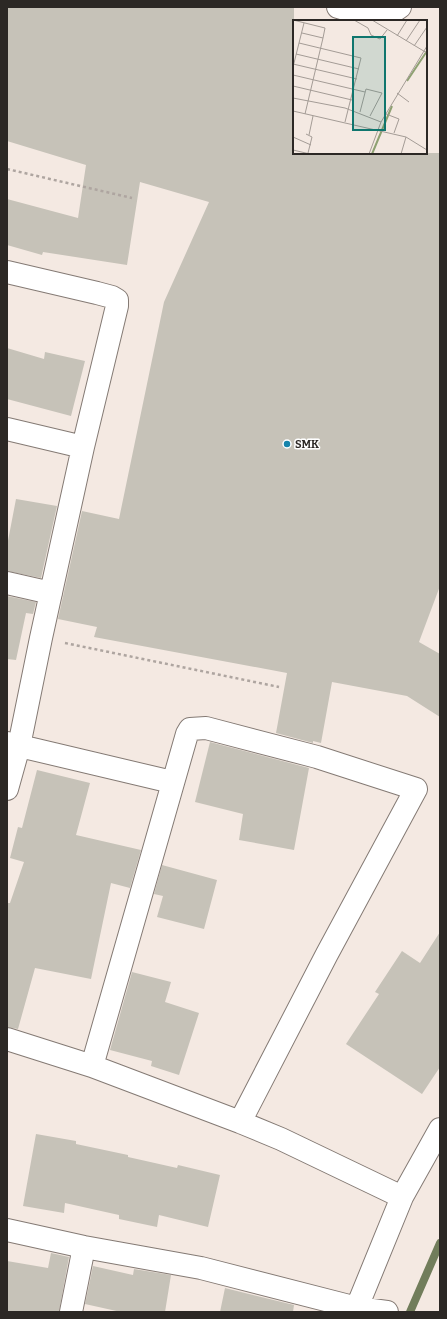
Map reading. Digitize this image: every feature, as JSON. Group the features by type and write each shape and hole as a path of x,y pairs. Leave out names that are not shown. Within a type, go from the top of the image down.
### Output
{"street":[{"path":"338,7 378,20 400,7"},
{"path":"7,272 97,293 117,300 117,311 84,447 41,638 13,744 7,789"},
{"path":"7,429 84,447"},
{"path":"7,583 51,593"},
{"path":"92,1066 172,782 187,734 190,729 206,728 317,757 416,789 327,954 240,1122"},
{"path":"13,744 172,782"},
{"path":"7,1039 92,1066 240,1122 281,1139 402,1197"},
{"path":"356,1310 402,1197 440,1129"},
{"path":"7,1230 84,1247 201,1268 254,1281 356,1310 386,1312"},
{"path":"71,1312 84,1247"}],"path":[{"path":"7,169 132,198"},
{"path":"41,638 279,687"}],"building":[{"name":"SMK","path":"7,7 294,7 293,154 440,153 440,586 419,642 440,654 440,717 407,696 332,682 321,743 313,741 313,743 276,733 287,673 94,637 97,627 58,619 82,511 119,519 164,302 209,202 140,182 127,265 43,252 42,255 7,245 7,199 78,218 86,165 7,141"},
{"path":"7,348 44,359 45,352 85,361 71,416 7,399"},
{"path":"16,499 57,506 41,578 7,571 7,546"},
{"path":"7,596 36,602 33,614 26,613 16,660 7,659"},
{"path":"210,742 309,768 294,850 239,840 243,814 195,802"},
{"path":"37,770 90,783 76,835 141,850 130,888 111,883 91,979 35,968 18,1029 7,1027 7,903 10,903 24,862 10,858 18,827 22,828"},
{"path":"162,865 217,880 204,929 157,917 163,896 154,894"},
{"path":"440,932 440,1067 422,1094 346,1044 379,994 375,992 402,951 420,963"},
{"path":"132,972 171,982 165,1002 199,1013 179,1075 151,1066 152,1061 110,1050"},
{"path":"36,1134 76,1141 76,1144 128,1155 128,1157 177,1168 178,1165 220,1175 208,1227 159,1215 157,1227 119,1219 119,1215 65,1203 64,1213 23,1206"},
{"path":"51,1253 69,1257 59,1312 7,1312 7,1261 48,1268"},
{"path":"93,1266 133,1275 134,1269 171,1275 165,1312 121,1312 85,1304"},
{"path":"225,1288 294,1305 293,1312 220,1312"}],"waterway":[{"path":"410,1312 440,1243"}],"place":[{"name":"SMK","path":"287,444"}]}
